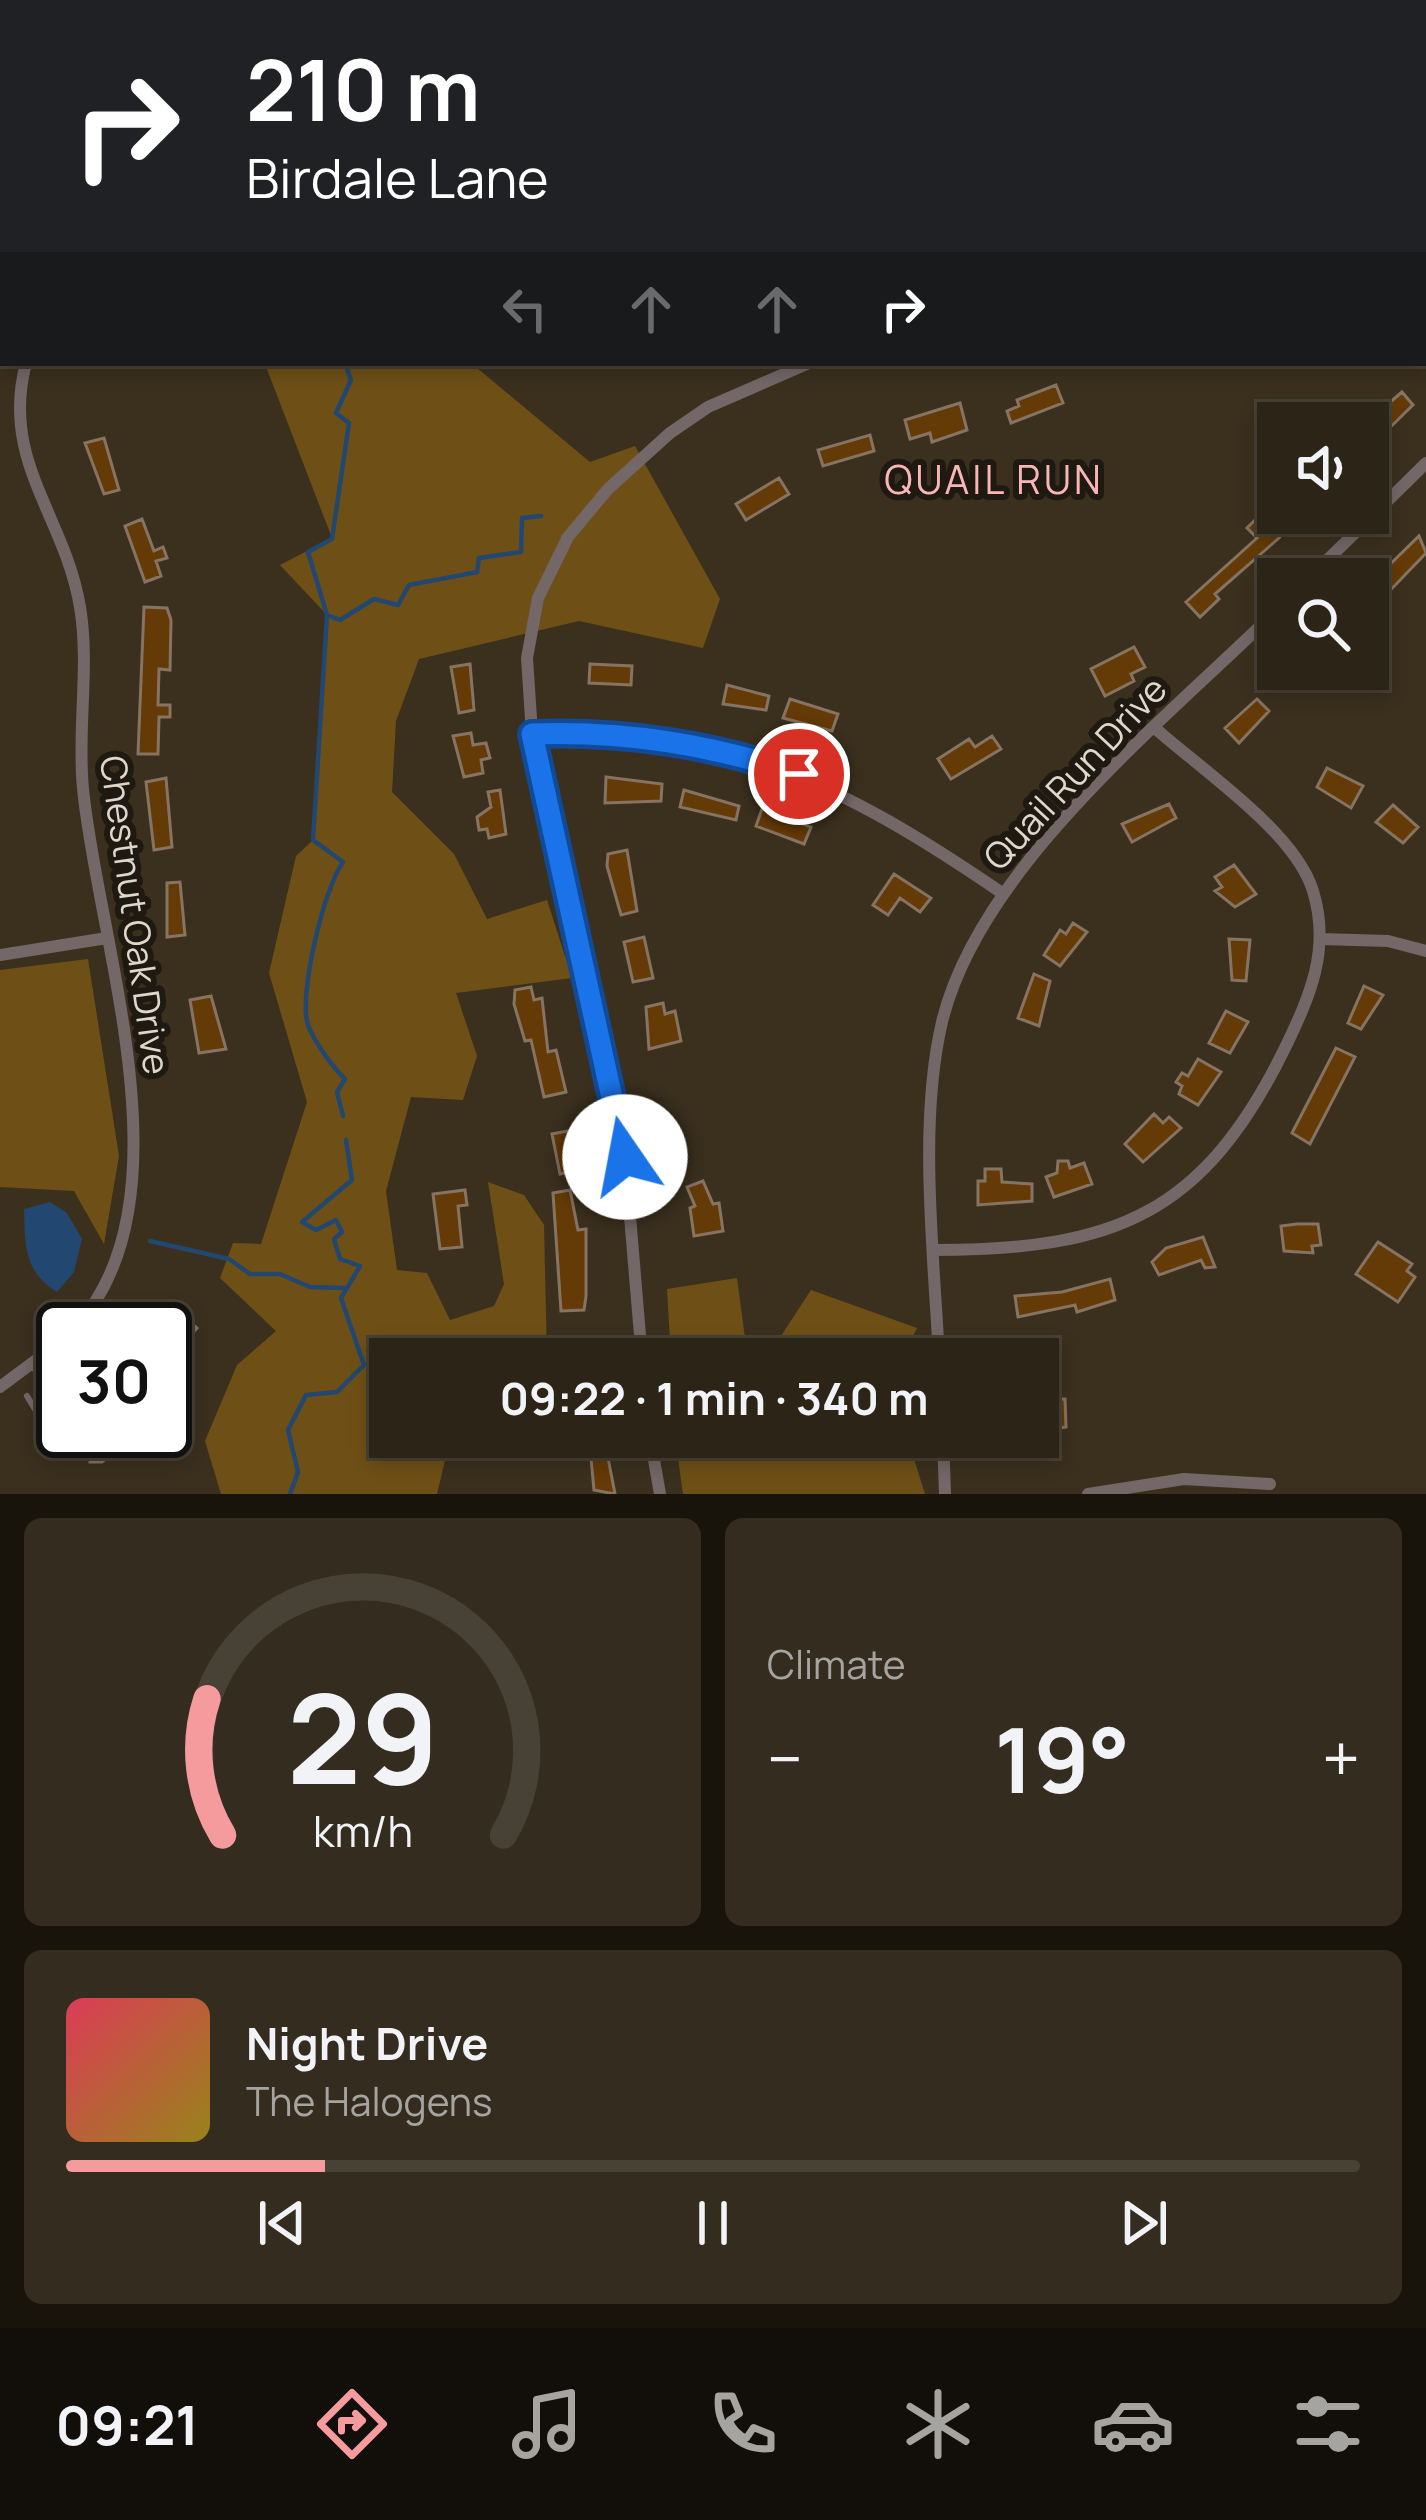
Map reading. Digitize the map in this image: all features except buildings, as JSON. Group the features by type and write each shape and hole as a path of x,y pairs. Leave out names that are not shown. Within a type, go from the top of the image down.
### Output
{"street":[{"name":"Chestnut Oak Drive","path":"26,366 17,419 23,458 67,559 80,606 83,789 131,1113 126,1228 112,1272 92,1302"},
{"path":"640,1338 625,1157 532,734 527,658 538,598 568,537 608,489 670,434 757,382 801,366"},
{"path":"1329,558 1426,463"},
{"name":"Quail Run Drive","path":"938,1338 936,1053 962,963 1002,892 1048,837 1257,630"},
{"path":"934,1250 1020,1250 1069,1243 1114,1229 1177,1194 1219,1156 1259,1100 1313,991 1322,939 1313,891 1290,850 1156,729"},
{"path":"532,734 597,732 670,739 799,774 896,820 1002,892"},
{"path":"0,955 107,938"},
{"path":"1322,939 1388,941 1426,951"},
{"path":"0,1388 36,1363"},
{"path":"654,1458 660,1494"},
{"path":"944,1458 946,1494"},
{"path":"1088,1494 1184,1479 1270,1484"}],"lane":[{"path":"32,1366 36,1371"},
{"path":"27,1396 36,1411"}],"shaded area":[{"path":"266,366 475,366 590,462 635,446 720,599 703,648 579,621 419,659 396,721 392,792 454,854 487,919 547,900 572,978 456,993 477,1056 463,1100 411,1097 386,1191 397,1270 427,1273 450,1320 494,1306 504,1284 488,1182 524,1195 544,1225 547,1338 369,1338 369,1458 446,1458 437,1494 221,1494 205,1441 237,1365 276,1331 220,1278 233,1243 261,1244 307,1102 269,973 296,856 313,840 327,615 280,565 332,538"},
{"path":"88,959 119,1156 104,1244 74,1191 0,1187 0,970"},
{"path":"737,1278 745,1338 670,1338 667,1289"},
{"path":"811,1290 917,1328 912,1338 780,1338"},
{"path":"678,1458 914,1458 925,1494 683,1494"}],"water":[{"path":"50,1202 67,1213 82,1239 74,1272 57,1292 32,1266 25,1234 24,1209"}],"waterway":[{"path":"343,1116 337,1092 345,1079 315,1039 306,1011 315,942 343,862 313,840 327,615 308,552 332,539 349,423 336,413 351,380 346,366"},
{"path":"327,615 340,620 374,599 398,605 409,585 477,572 479,558 521,552 522,518 541,516"},
{"path":"290,1494 298,1472 288,1430 306,1395 337,1392 364,1365 341,1298 360,1266 340,1259 334,1239 342,1232 336,1220 316,1230 302,1222 352,1180 346,1140"},
{"path":"150,1241 229,1259 250,1274 280,1274 310,1287 344,1288"}],"district":[{"name":"QUAIL RUN","path":"994,480"}],"route":[{"path":"625,1157 532,734 597,732 670,739 799,774"}]}
